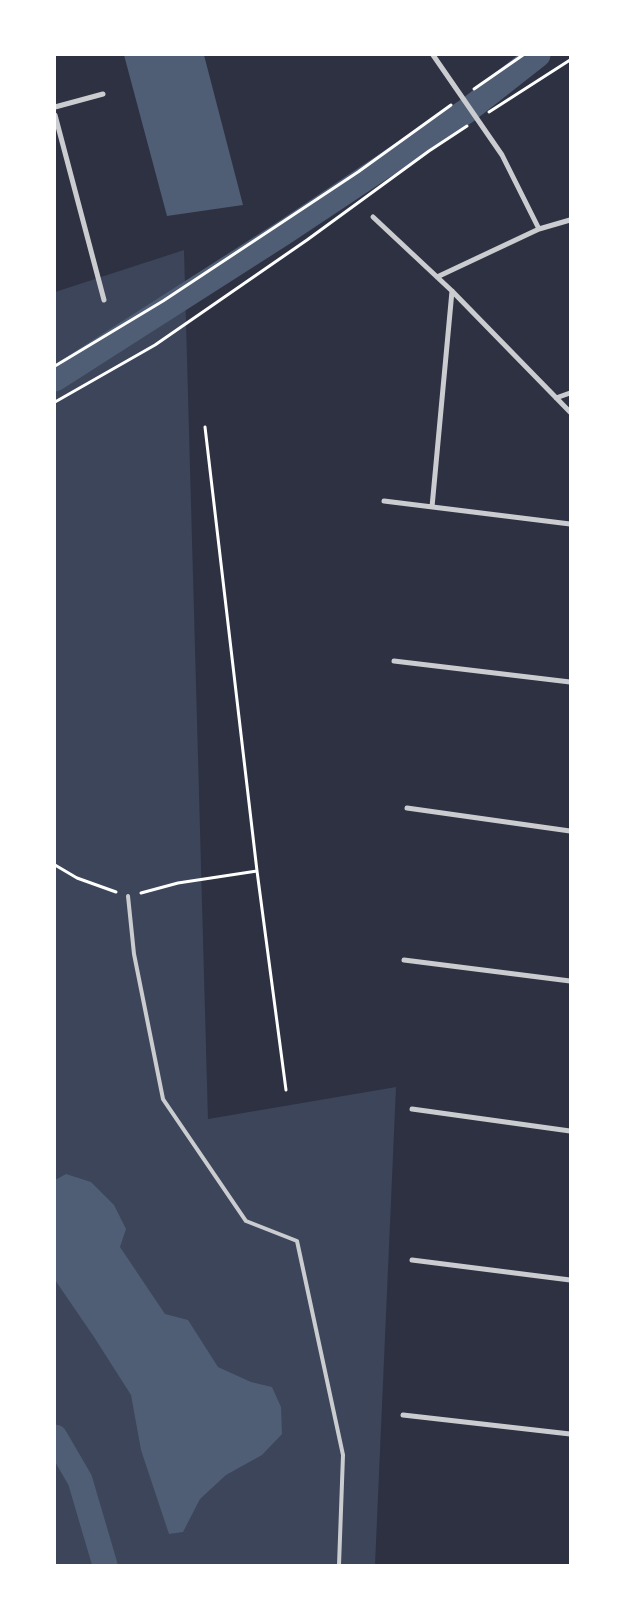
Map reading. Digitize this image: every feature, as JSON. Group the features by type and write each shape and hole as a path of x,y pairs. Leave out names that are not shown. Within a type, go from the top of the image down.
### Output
{"street":[{"path":"432,55 502,155 539,229"},
{"path":"55,107 103,94"},
{"path":"55,114 104,300"},
{"path":"372,217 452,291 570,412"},
{"path":"436,277 539,229 570,220"},
{"path":"432,507 452,291"},
{"path":"556,398 570,393"},
{"path":"384,501 570,524"},
{"path":"394,661 570,682"},
{"path":"407,808 570,831"},
{"path":"404,960 570,982"},
{"path":"412,1109 570,1131"},
{"path":"412,1260 570,1280"},
{"path":"403,1415 570,1434"}],"lane":[{"path":"128,896 134,954 163,1099 246,1221 297,1242 343,1455 338,1565"}],"path":[{"path":"466,94 523,55"},
{"path":"484,115 570,60"},
{"path":"55,366 162,301 276,227 358,172 459,100"},
{"path":"55,402 155,345 307,240 429,151 468,125"},
{"path":"205,427 257,871 286,1090"},
{"path":"55,865 77,878 128,896 178,883 257,871"}],"shaded area":[{"path":"124,55 204,55 243,205 167,216"},
{"path":"184,250 208,1119 396,1087 375,1565 55,1565 55,292"},
{"path":"66,1174 91,1182 114,1205 126,1229 120,1247 165,1314 188,1320 218,1367 251,1382 272,1387 281,1407 282,1434 262,1455 226,1475 200,1499 183,1532 169,1534 141,1450 131,1395 55,1280 55,1180"}],"waterway":[{"path":"55,379 285,232 468,110 538,55"},
{"path":"55,1437 80,1480 105,1565"}]}
